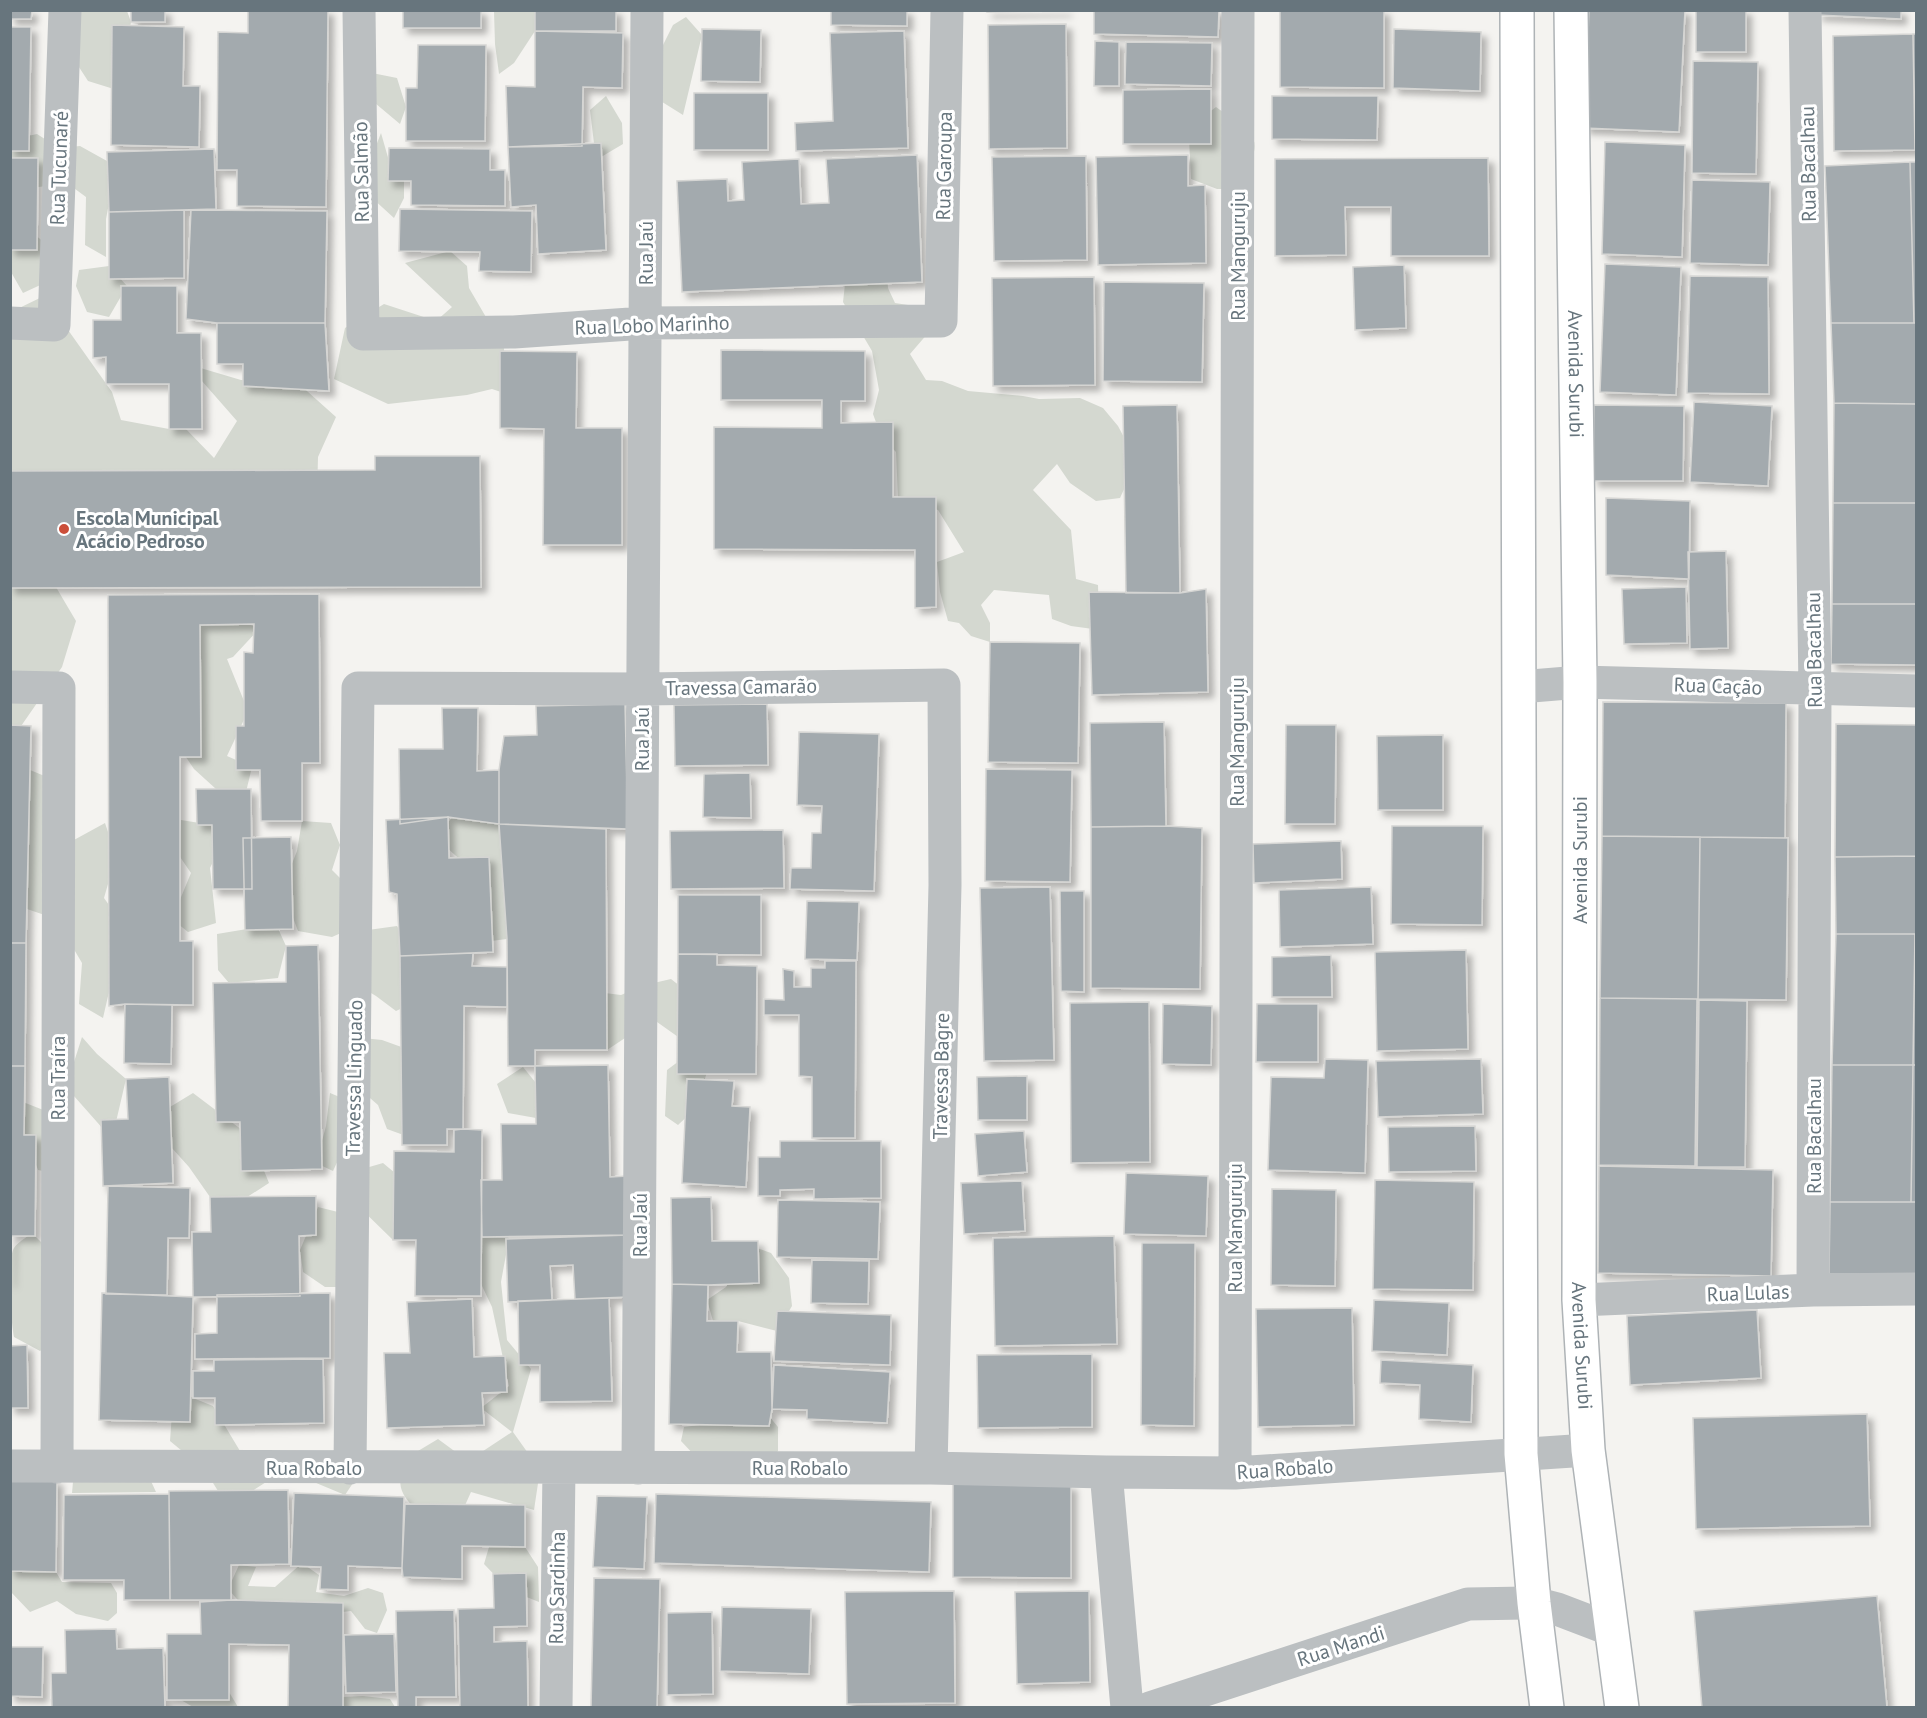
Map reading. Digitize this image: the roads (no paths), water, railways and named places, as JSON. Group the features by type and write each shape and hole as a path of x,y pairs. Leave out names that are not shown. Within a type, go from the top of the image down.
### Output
{"street":[{"name":"Rua Tucunaré","path":"10,324 54,325 65,10"},
{"name":"Rua Salmão","path":"359,10 363,334"},
{"name":"Rua Jaú","path":"639,1468 647,10"},
{"name":"Rua Garoupa","path":"941,321 947,10"},
{"name":"Rua Manguruju","path":"1235,1473 1238,10"},
{"path":"1517,10 1521,1454 1534,1603 1547,1707"},
{"name":"Avenida Surubi","path":"1571,10 1580,682 1579,1300 1588,1450 1622,1707"},
{"name":"Rua Bacalhau","path":"1806,10 1815,689 1813,1290"},
{"name":"Rua Lobo Marinho","path":"363,334 514,332 645,323 941,321"},
{"name":"Rua Cação","path":"1520,687 1580,682 1917,691"},
{"name":"Travessa Camarão","path":"358,688 642,689 944,685"},
{"name":"Travessa Bagre","path":"931,1468 945,885 944,685"},
{"name":"Rua Traíra","path":"10,687 59,688 57,1467"},
{"name":"Travessa Linguado","path":"350,1468 358,688"},
{"name":"Rua Lulas","path":"1579,1300 1813,1290 1917,1289"},
{"name":"Rua Robalo","path":"10,1466 931,1468 1235,1473 1588,1450"},
{"name":"Rua Sardinha","path":"556,1707 559,1468"},
{"path":"1106,1472 1127,1707"},
{"name":"Rua Mandi","path":"1150,1707 1467,1604 1534,1603 1557,1609 1612,1630"}],"place":[{"name":"Escola Municipal Acácio Pedroso","path":"64,529"}]}
